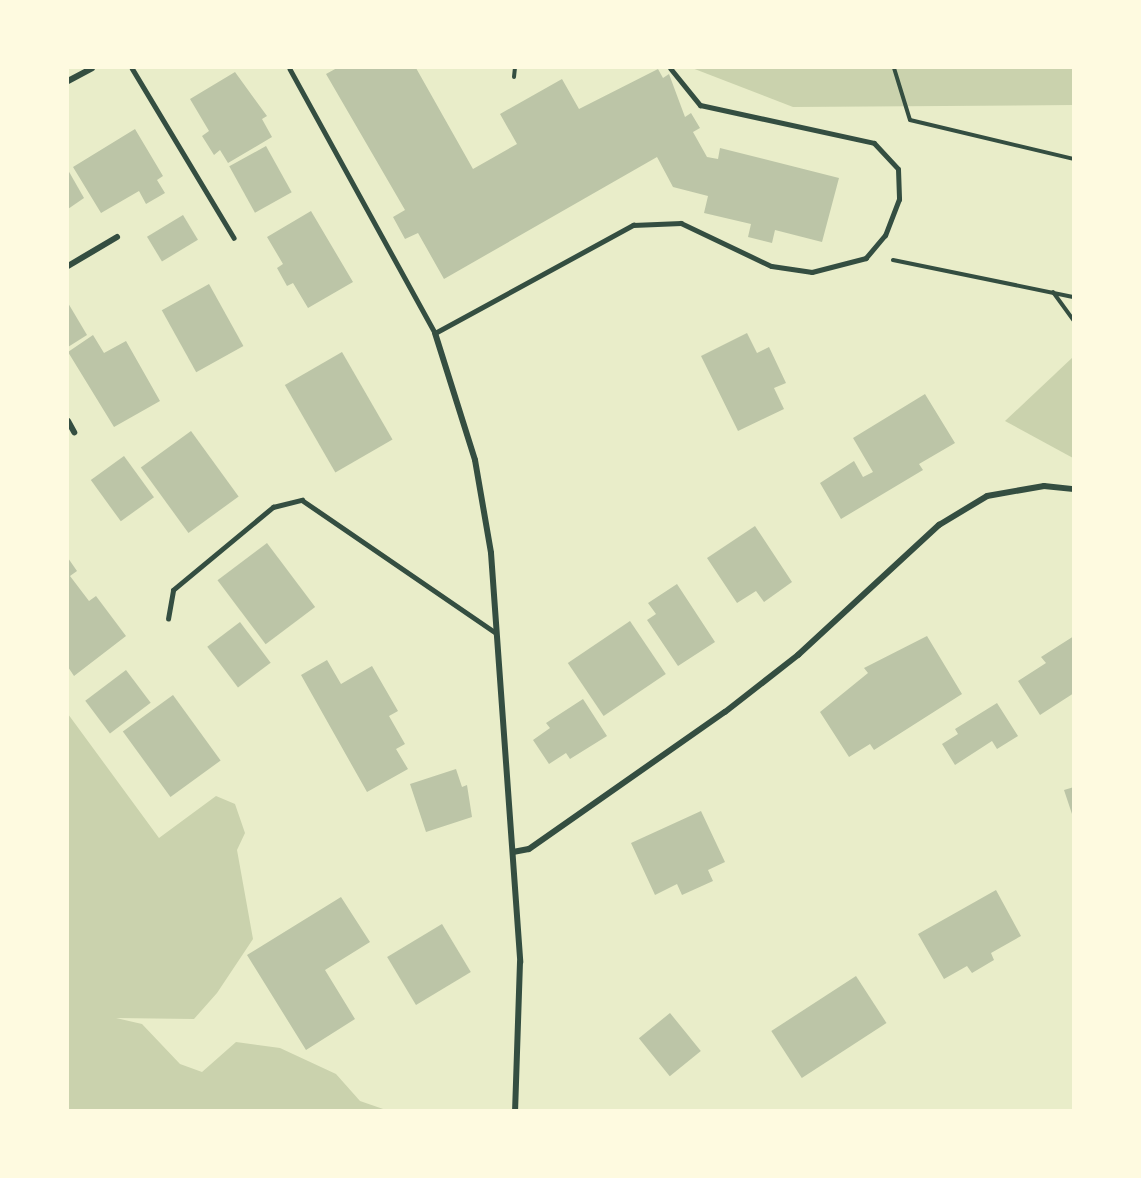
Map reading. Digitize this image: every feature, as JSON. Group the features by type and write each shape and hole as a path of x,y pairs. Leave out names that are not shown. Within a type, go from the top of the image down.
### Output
{"street":[{"path":"68,81 92,68"},
{"path":"670,68 700,105 873,143 898,169 899,200 885,235 866,258 812,272 771,266 681,223"},
{"path":"68,266 117,237"},
{"path":"435,333 475,460 491,553 495,632 513,852 521,1023 515,1110"},
{"path":"68,422 74,432"},
{"path":"513,852 529,849 725,712 798,655 939,525 987,496 1044,486 1074,489"}],"lane":[{"path":"132,68 234,238"},
{"path":"290,69 435,333 633,225 681,223"},
{"path":"168,619 173,590 273,507 302,500 495,632"}],"path":[{"path":"514,77 516,68"},
{"path":"894,69 910,120 1074,159"},
{"path":"866,258 1074,297"},
{"path":"1053,292 1074,321"}],"green space":[{"path":"692,68 1073,68 1073,105 793,107"},
{"path":"1073,357 1073,458 1005,421"},
{"path":"68,714 159,838 216,796 235,804 245,833 237,850 253,939 217,993 194,1019 116,1018 142,1024 180,1064 202,1072 236,1042 280,1048 336,1074 360,1101 386,1110 68,1110"}],"building":[{"path":"337,68 416,68 473,169 517,144 500,114 562,79 579,109 658,69 663,78 669,74 685,117 691,113 700,128 693,132 707,157 718,159 720,148 839,178 822,242 775,230 772,243 748,237 751,224 704,213 708,196 673,187 657,157 444,279 418,233 405,239 393,217 405,210 326,74"},
{"path":"235,72 267,116 262,119 272,137 228,163 220,150 214,155 202,136 209,131 190,99"},
{"path":"135,129 163,176 157,180 165,193 146,204 139,191 101,213 73,167"},
{"path":"266,146 292,192 255,213 229,166"},
{"path":"68,170 84,198 68,209"},
{"path":"311,211 353,282 308,308 293,283 287,286 277,268 283,264 267,237"},
{"path":"183,215 198,240 162,261 147,237"},
{"path":"209,284 243,346 196,372 162,310"},
{"path":"68,303 87,335 68,347"},
{"path":"747,333 757,353 769,347 786,383 774,388 784,409 738,431 701,356"},
{"path":"93,335 104,353 126,341 160,401 114,427 68,352"},
{"path":"342,352 392,439 335,472 285,385"},
{"path":"925,394 955,443 919,464 923,470 841,519 820,483 854,461 863,477 873,472 853,438"},
{"path":"191,431 239,497 188,533 141,467"},
{"path":"124,456 154,497 121,521 91,480"},
{"path":"755,526 792,582 764,602 756,591 737,603 707,558"},
{"path":"267,543 315,607 266,644 217,580"},
{"path":"68,558 77,571 70,576 89,601 96,596 126,636 74,676 68,667"},
{"path":"677,584 715,642 678,666 647,620 656,614 648,603"},
{"path":"630,621 666,674 604,716 568,663"},
{"path":"240,622 271,663 238,687 207,647"},
{"path":"927,636 962,694 874,750 870,744 849,757 820,712 868,673 864,668"},
{"path":"1074,636 1074,693 1040,715 1018,681 1046,663 1041,657"},
{"path":"327,660 341,684 372,666 398,711 389,716 405,744 396,749 408,769 367,792 301,675"},
{"path":"126,670 151,703 110,733 85,701"},
{"path":"173,695 221,761 170,797 123,731"},
{"path":"583,699 607,736 570,759 566,753 549,764 533,740 550,728 546,723"},
{"path":"997,703 1018,736 997,749 992,741 955,765 942,744 958,734 955,729"},
{"path":"456,769 462,787 467,785 472,817 426,832 410,784"},
{"path":"1074,787 1074,817 1073,817 1064,790"},
{"path":"701,811 725,862 708,870 713,881 682,895 677,884 655,895 631,843"},
{"path":"996,890 1021,936 991,953 994,960 972,973 967,966 944,979 918,934"},
{"path":"341,897 370,942 325,970 355,1019 306,1050 247,955"},
{"path":"442,924 471,972 416,1005 387,957"},
{"path":"856,976 886,1023 802,1078 771,1031"},
{"path":"670,1013 701,1051 670,1076 639,1038"}]}
